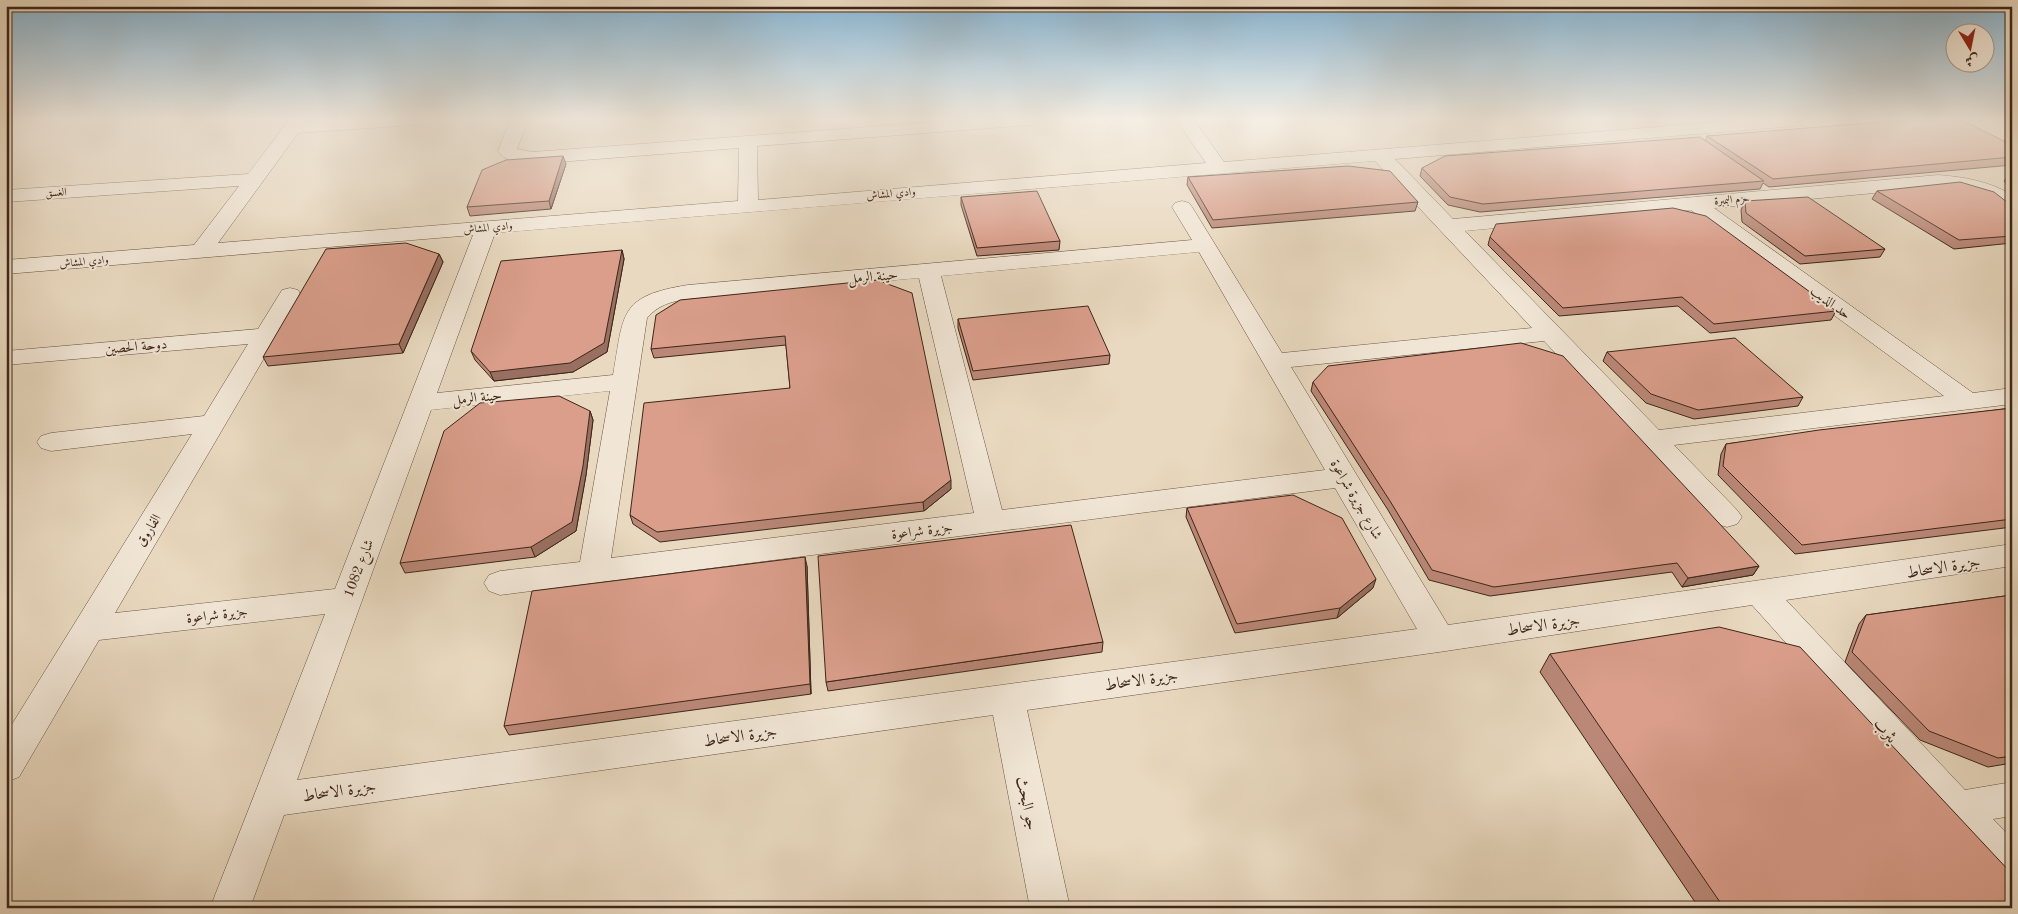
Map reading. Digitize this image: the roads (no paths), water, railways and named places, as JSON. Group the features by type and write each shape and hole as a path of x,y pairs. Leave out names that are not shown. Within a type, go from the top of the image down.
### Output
{"street":[{"path":"201,251 267,163"},
{"path":"748,163 748,205"},
{"path":"1215,163 1218,167"},
{"name":"وادي المشاش","path":"6,267 1271,163"},
{"path":"1386,163 1727,516"},
{"name":"الغسق","path":"6,196 255,179"},
{"name":"حزم البمبرة","path":"1448,226 1938,181 1956,181 1979,186 2012,204"},
{"name":"حد الذيب","path":"1695,203 1967,401"},
{"name":"شارع جزيرة شراعوة","path":"1182,207 1439,639"},
{"name":"شارع 1082","path":"230,908 487,227"},
{"path":"990,521 929,272 1205,245"},
{"name":"حينة الرمل","path":"594,571 623,382 635,318 644,306 663,297 688,292 929,272"},
{"name":"الفاروق","path":"6,766 290,295"},
{"path":"1274,360 1551,333"},
{"name":"دوحة الحصين","path":"6,358 266,335"},
{"name":"حينة الرمل","path":"420,403 623,382"},
{"path":"1653,439 2012,396"},
{"path":"51,442 213,423"},
{"name":"جزيرة شراعوة","path":"500,583 1344,477"},
{"name":"جزيرة الاسحاط","path":"271,800 1439,639 2012,555"},
{"name":"يثرب","path":"1760,593 2012,867"},
{"name":"جزيرة شراعوة","path":"88,629 346,600"},
{"name":"جو البحث","path":"1007,698 1050,908"},
{"path":"1957,808 2012,799"}]}
